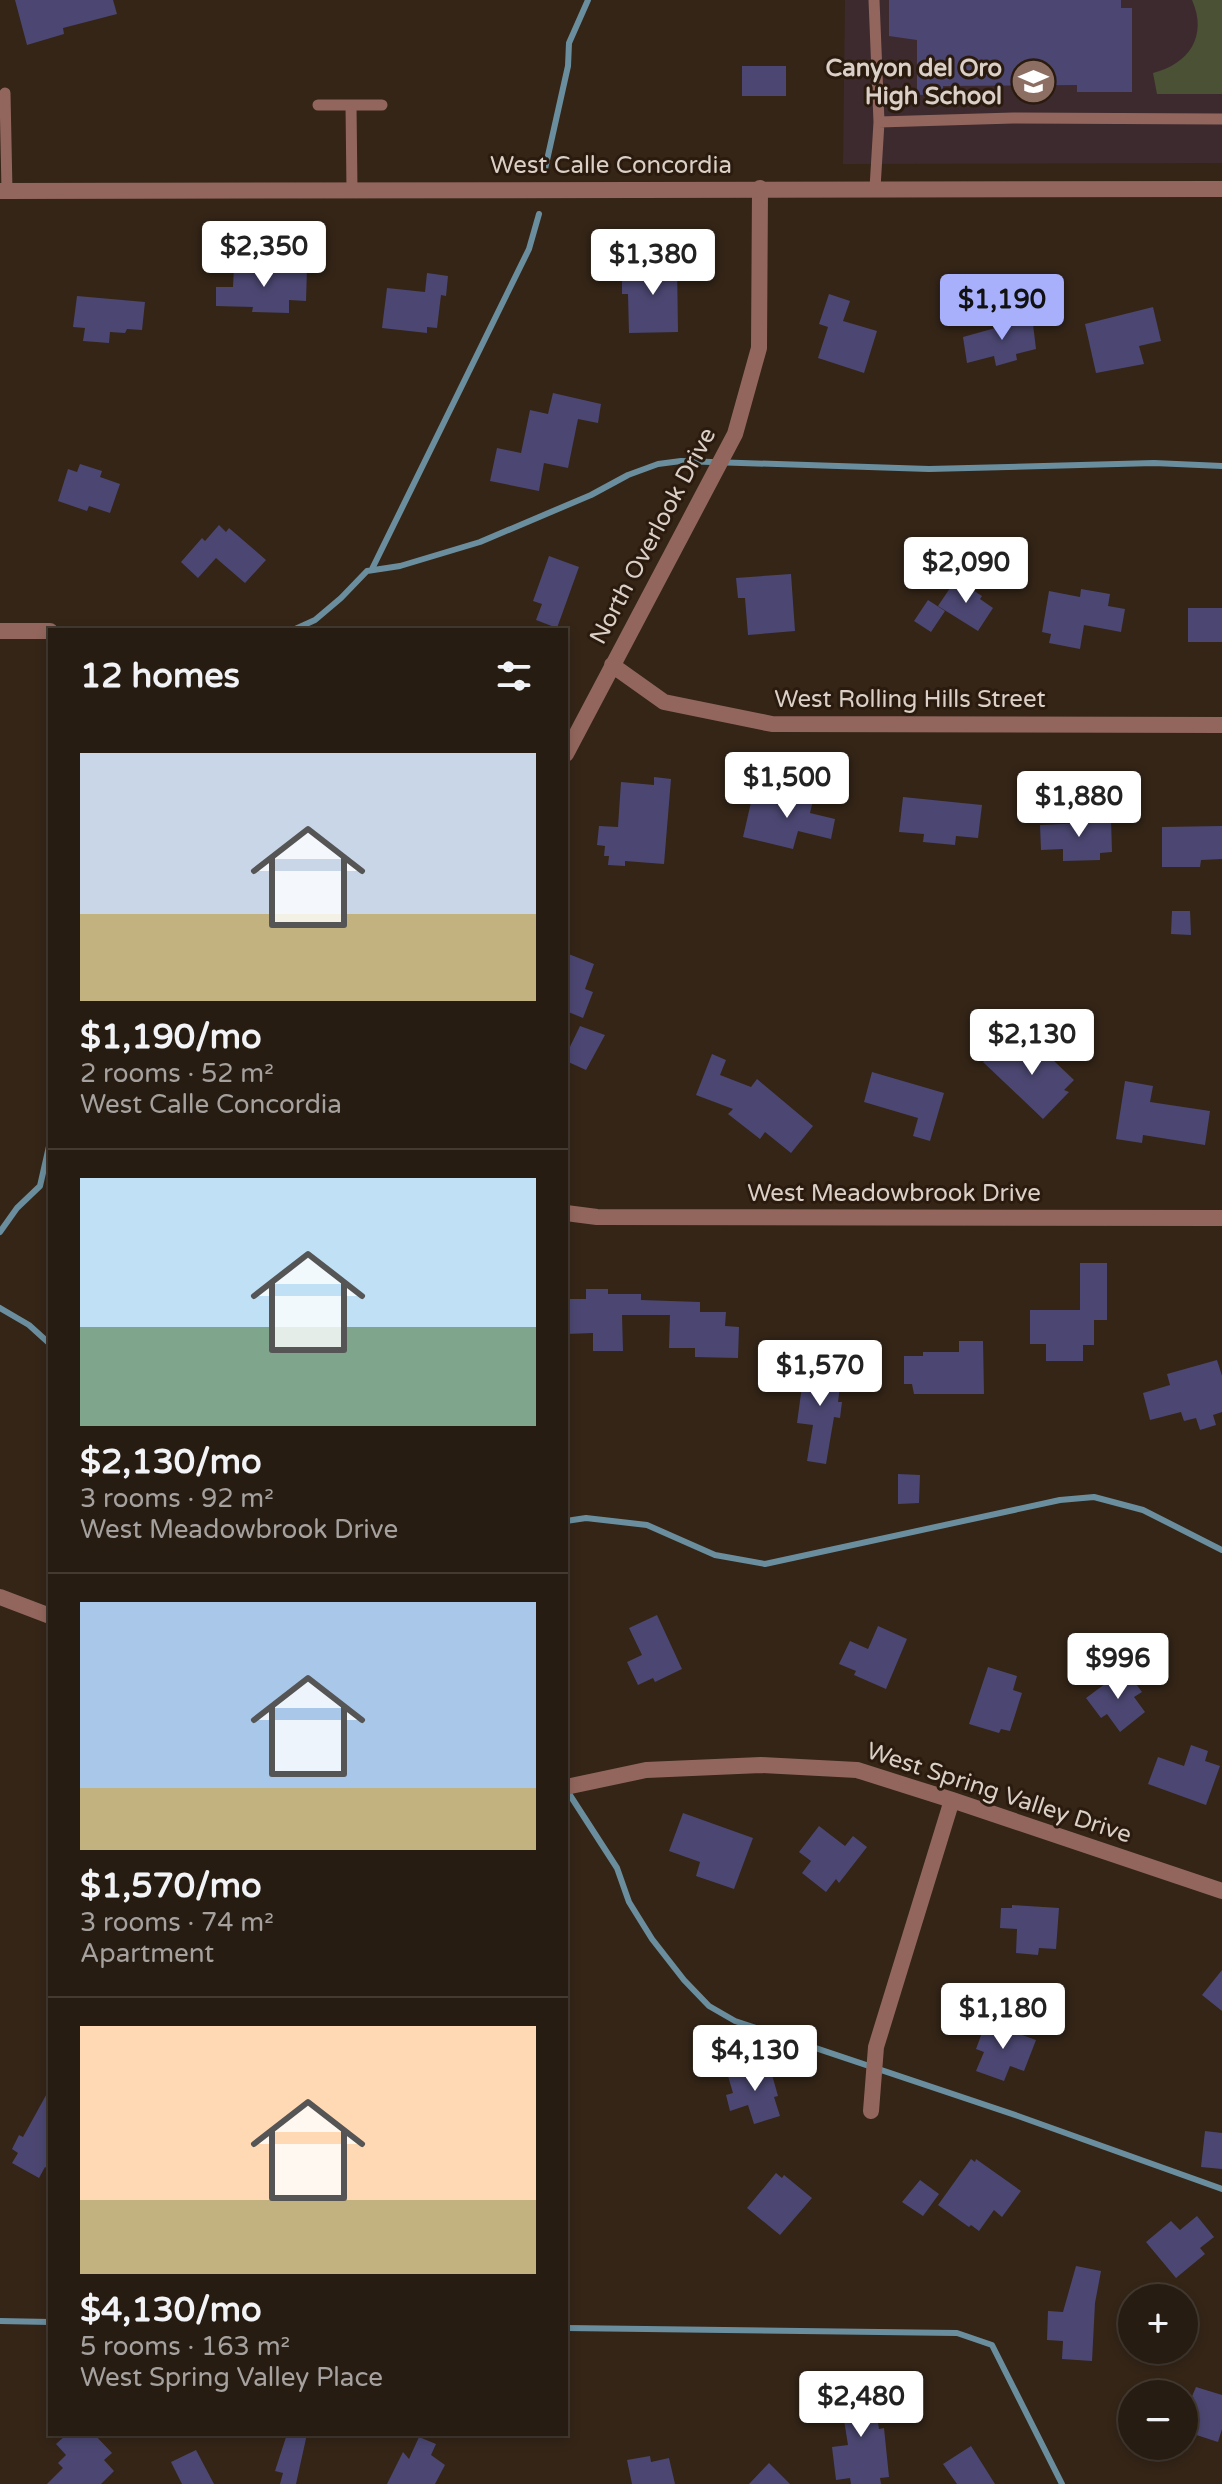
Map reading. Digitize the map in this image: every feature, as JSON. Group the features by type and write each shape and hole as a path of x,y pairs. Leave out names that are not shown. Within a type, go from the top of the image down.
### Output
{"street":[{"name":"North Overlook Drive","path":"568,750 735,434 759,348 760,188"},
{"name":"West Calle Concordia","path":"4,191 1222,189"},
{"path":"0,631 48,631"},
{"name":"West Rolling Hills Street","path":"612,665 664,702 772,724 1222,725"},
{"name":"West Meadowbrook Drive","path":"568,1213 597,1217 1222,1218"},
{"path":"0,1597 48,1615"},
{"name":"West Spring Valley Drive","path":"568,1787 646,1770 761,1765 857,1770 1222,1891"},
{"path":"871,2111 876,2047 952,1800"}],"lane":[{"path":"874,0 879,122 875,188"},
{"path":"4,191 5,93"},
{"path":"318,105 382,105"},
{"path":"351,105 352,190"},
{"path":"879,122 1013,118 1222,119"}],"shaded area":[{"name":"Canyon del Oro High School","path":"845,0 1222,0 1222,163 843,164"}],"green space":[{"path":"1192,0 1222,0 1222,94 1157,94 1153,73 1177,63 1192,47 1196,37 1198,25"}],"building":[{"path":"15,0 113,0 117,14 63,28 64,34 27,45"},
{"path":"889,0 1121,0 1121,8 1132,8 1132,92 1077,92 1077,85 943,86 943,94 917,95 917,40 889,36"},
{"path":"742,66 786,66 786,96 742,96"},
{"path":"662,252 662,265 677,264 678,332 629,333 628,294 622,294 622,278 641,278 640,253"},
{"path":"234,266 307,268 306,301 289,300 289,313 252,312 253,307 216,306 216,287 233,287"},
{"path":"427,273 448,276 446,296 441,295 437,328 427,327 427,333 382,328 387,288 425,292"},
{"path":"829,294 850,301 843,321 877,331 864,373 818,358 828,327 819,324"},
{"path":"77,296 145,302 142,330 110,332 109,343 83,341 85,328 73,327"},
{"path":"1153,307 1161,341 1139,346 1144,364 1096,373 1085,324"},
{"path":"1032,316 1036,349 1016,354 1017,360 996,366 994,356 967,363 963,337"},
{"path":"553,393 601,404 598,423 578,419 568,468 544,463 539,491 490,481 497,448 521,453 530,410 548,414"},
{"path":"80,464 102,471 100,477 120,484 110,513 89,506 87,511 58,501 68,469 77,472"},
{"path":"219,525 226,532 229,528 266,560 245,583 216,558 198,578 181,562 202,538 205,541"},
{"path":"549,556 579,567 557,628 536,620 542,604 533,601"},
{"path":"791,574 795,631 748,635 745,598 738,598 736,578"},
{"path":"956,579 982,596 980,599 993,608 978,631 938,606"},
{"path":"1081,589 1110,594 1108,606 1125,609 1121,632 1084,625 1080,649 1049,643 1051,634 1042,632 1049,591 1080,597"},
{"path":"928,600 945,611 931,632 914,621"},
{"path":"1188,608 1222,608 1222,642 1188,642"},
{"path":"654,777 671,779 664,864 625,861 625,866 608,865 609,856 604,856 605,846 597,845 599,826 618,827 621,782 654,785"},
{"path":"797,784 816,788 810,813 835,819 831,839 798,831 793,849 743,837 752,798 792,808"},
{"path":"903,797 982,805 978,838 956,836 955,845 923,842 924,834 899,832"},
{"path":"1111,819 1112,852 1100,853 1100,860 1063,861 1063,849 1041,850 1040,825"},
{"path":"1222,826 1222,859 1201,860 1200,867 1162,867 1162,827"},
{"path":"1172,911 1190,911 1191,935 1171,934"},
{"path":"568,954 594,964 585,989 593,992 583,1018 568,1012"},
{"path":"580,1026 605,1035 586,1070 568,1062 568,1051"},
{"path":"1030,1038 1074,1080 1064,1090 1069,1092 1043,1119 983,1062 997,1048 1010,1060"},
{"path":"712,1054 726,1060 720,1075 751,1087 757,1079 813,1126 791,1153 765,1132 760,1139 728,1114 733,1109 696,1095"},
{"path":"872,1072 944,1093 930,1141 913,1136 918,1118 864,1102"},
{"path":"1125,1081 1153,1086 1150,1102 1210,1111 1205,1145 1143,1135 1142,1143 1116,1139"},
{"path":"1080,1263 1107,1263 1107,1320 1094,1320 1094,1345 1083,1345 1083,1361 1046,1361 1046,1344 1030,1344 1030,1310 1080,1310"},
{"path":"586,1289 608,1289 608,1294 641,1294 641,1300 700,1302 700,1312 726,1312 725,1326 739,1327 738,1358 695,1357 695,1348 669,1348 670,1315 622,1315 623,1351 593,1351 593,1333 568,1334 568,1299 586,1299"},
{"path":"959,1341 983,1341 984,1394 914,1394 912,1384 904,1384 904,1356 923,1356 923,1352 959,1352"},
{"path":"1217,1360 1222,1376 1222,1412 1213,1415 1216,1425 1200,1430 1196,1418 1184,1421 1181,1412 1150,1420 1143,1393 1170,1385 1167,1374"},
{"path":"805,1364 842,1370 838,1402 842,1402 840,1418 834,1417 826,1464 807,1461 813,1425 797,1423"},
{"path":"898,1474 920,1475 919,1503 898,1504"},
{"path":"657,1615 682,1669 655,1682 653,1678 638,1685 627,1662 642,1655 629,1628"},
{"path":"878,1626 907,1639 886,1689 854,1675 856,1671 839,1664 850,1641 868,1649"},
{"path":"988,1667 1017,1676 1013,1690 1022,1693 1010,1731 1001,1729 999,1733 969,1724"},
{"path":"1125,1669 1142,1692 1134,1697 1145,1712 1120,1732 1107,1714 1101,1718 1086,1698"},
{"path":"1191,1745 1208,1751 1205,1761 1220,1766 1206,1805 1148,1784 1158,1757 1184,1766"},
{"path":"683,1813 753,1838 734,1889 696,1876 700,1862 669,1851"},
{"path":"819,1826 845,1846 853,1836 867,1847 839,1883 836,1879 826,1892 802,1873 811,1861 799,1852"},
{"path":"1012,1905 1059,1908 1056,1949 1039,1948 1038,1955 1016,1953 1017,1929 1000,1928 1001,1908 1012,1908"},
{"path":"1222,1970 1222,2011 1202,1995"},
{"path":"986,2022 1036,2040 1024,2071 1010,2066 1004,2081 976,2071 984,2052 976,2049"},
{"path":"769,2064 780,2116 754,2124 748,2105 730,2111 726,2095 733,2093 728,2076"},
{"path":"48,2092 48,2169 45,2167 39,2178 12,2163 18,2153 12,2149 19,2135 23,2137"},
{"path":"1205,2131 1222,2133 1222,2169 1201,2167"},
{"path":"971,2159 975,2162 976,2159 1021,2191 1002,2217 994,2210 979,2231 938,2205"},
{"path":"776,2173 782,2178 784,2175 812,2198 780,2235 747,2208"},
{"path":"920,2180 939,2194 923,2216 902,2202"},
{"path":"1197,2216 1214,2237 1200,2248 1205,2254 1176,2278 1146,2242 1171,2221 1180,2230"},
{"path":"1076,2266 1101,2271 1095,2303 1092,2361 1062,2359 1063,2341 1047,2340 1048,2311 1063,2312"},
{"path":"872,2383 879,2429 884,2428 889,2477 880,2478 881,2484 851,2484 850,2478 836,2480 832,2447 848,2445 839,2389"},
{"path":"1198,2388 1222,2395 1222,2429 1218,2442 1198,2436"},
{"path":"65,2436 96,2436 112,2453 104,2460 114,2471 101,2484 47,2484 63,2468 58,2463 66,2455 56,2444"},
{"path":"286,2436 307,2436 296,2484 280,2484 283,2473 275,2471"},
{"path":"419,2437 436,2444 431,2455 445,2465 435,2484 387,2484 403,2452 409,2459"},
{"path":"971,2446 995,2484 957,2484 943,2464"},
{"path":"196,2450 214,2484 182,2484 171,2462"},
{"path":"650,2456 651,2462 669,2458 675,2484 632,2484 627,2460"},
{"path":"769,2463 790,2484 749,2484"}],"waterway":[{"path":"545,169 568,66 569,43 588,0"},
{"path":"372,569 529,249 539,214"},
{"path":"297,628 315,620 367,571 400,566 480,542 658,464 681,461 929,469 1154,463 1222,466"},
{"path":"0,1232 17,1208 40,1186 48,1151"},
{"path":"0,1308 29,1325 48,1342"},
{"path":"568,1521 586,1518 647,1525 715,1555 765,1564 1060,1500 1094,1497 1143,1510 1222,1550"},
{"path":"568,1792 617,1868 629,1902 652,1939 709,2006 735,2021 1018,2116 1222,2189"},
{"path":"0,2321 48,2322"},
{"path":"568,2328 957,2333 992,2345 1062,2484"}],"place":[{"name":"Canyon del Oro High School","path":"1033,82"}]}
